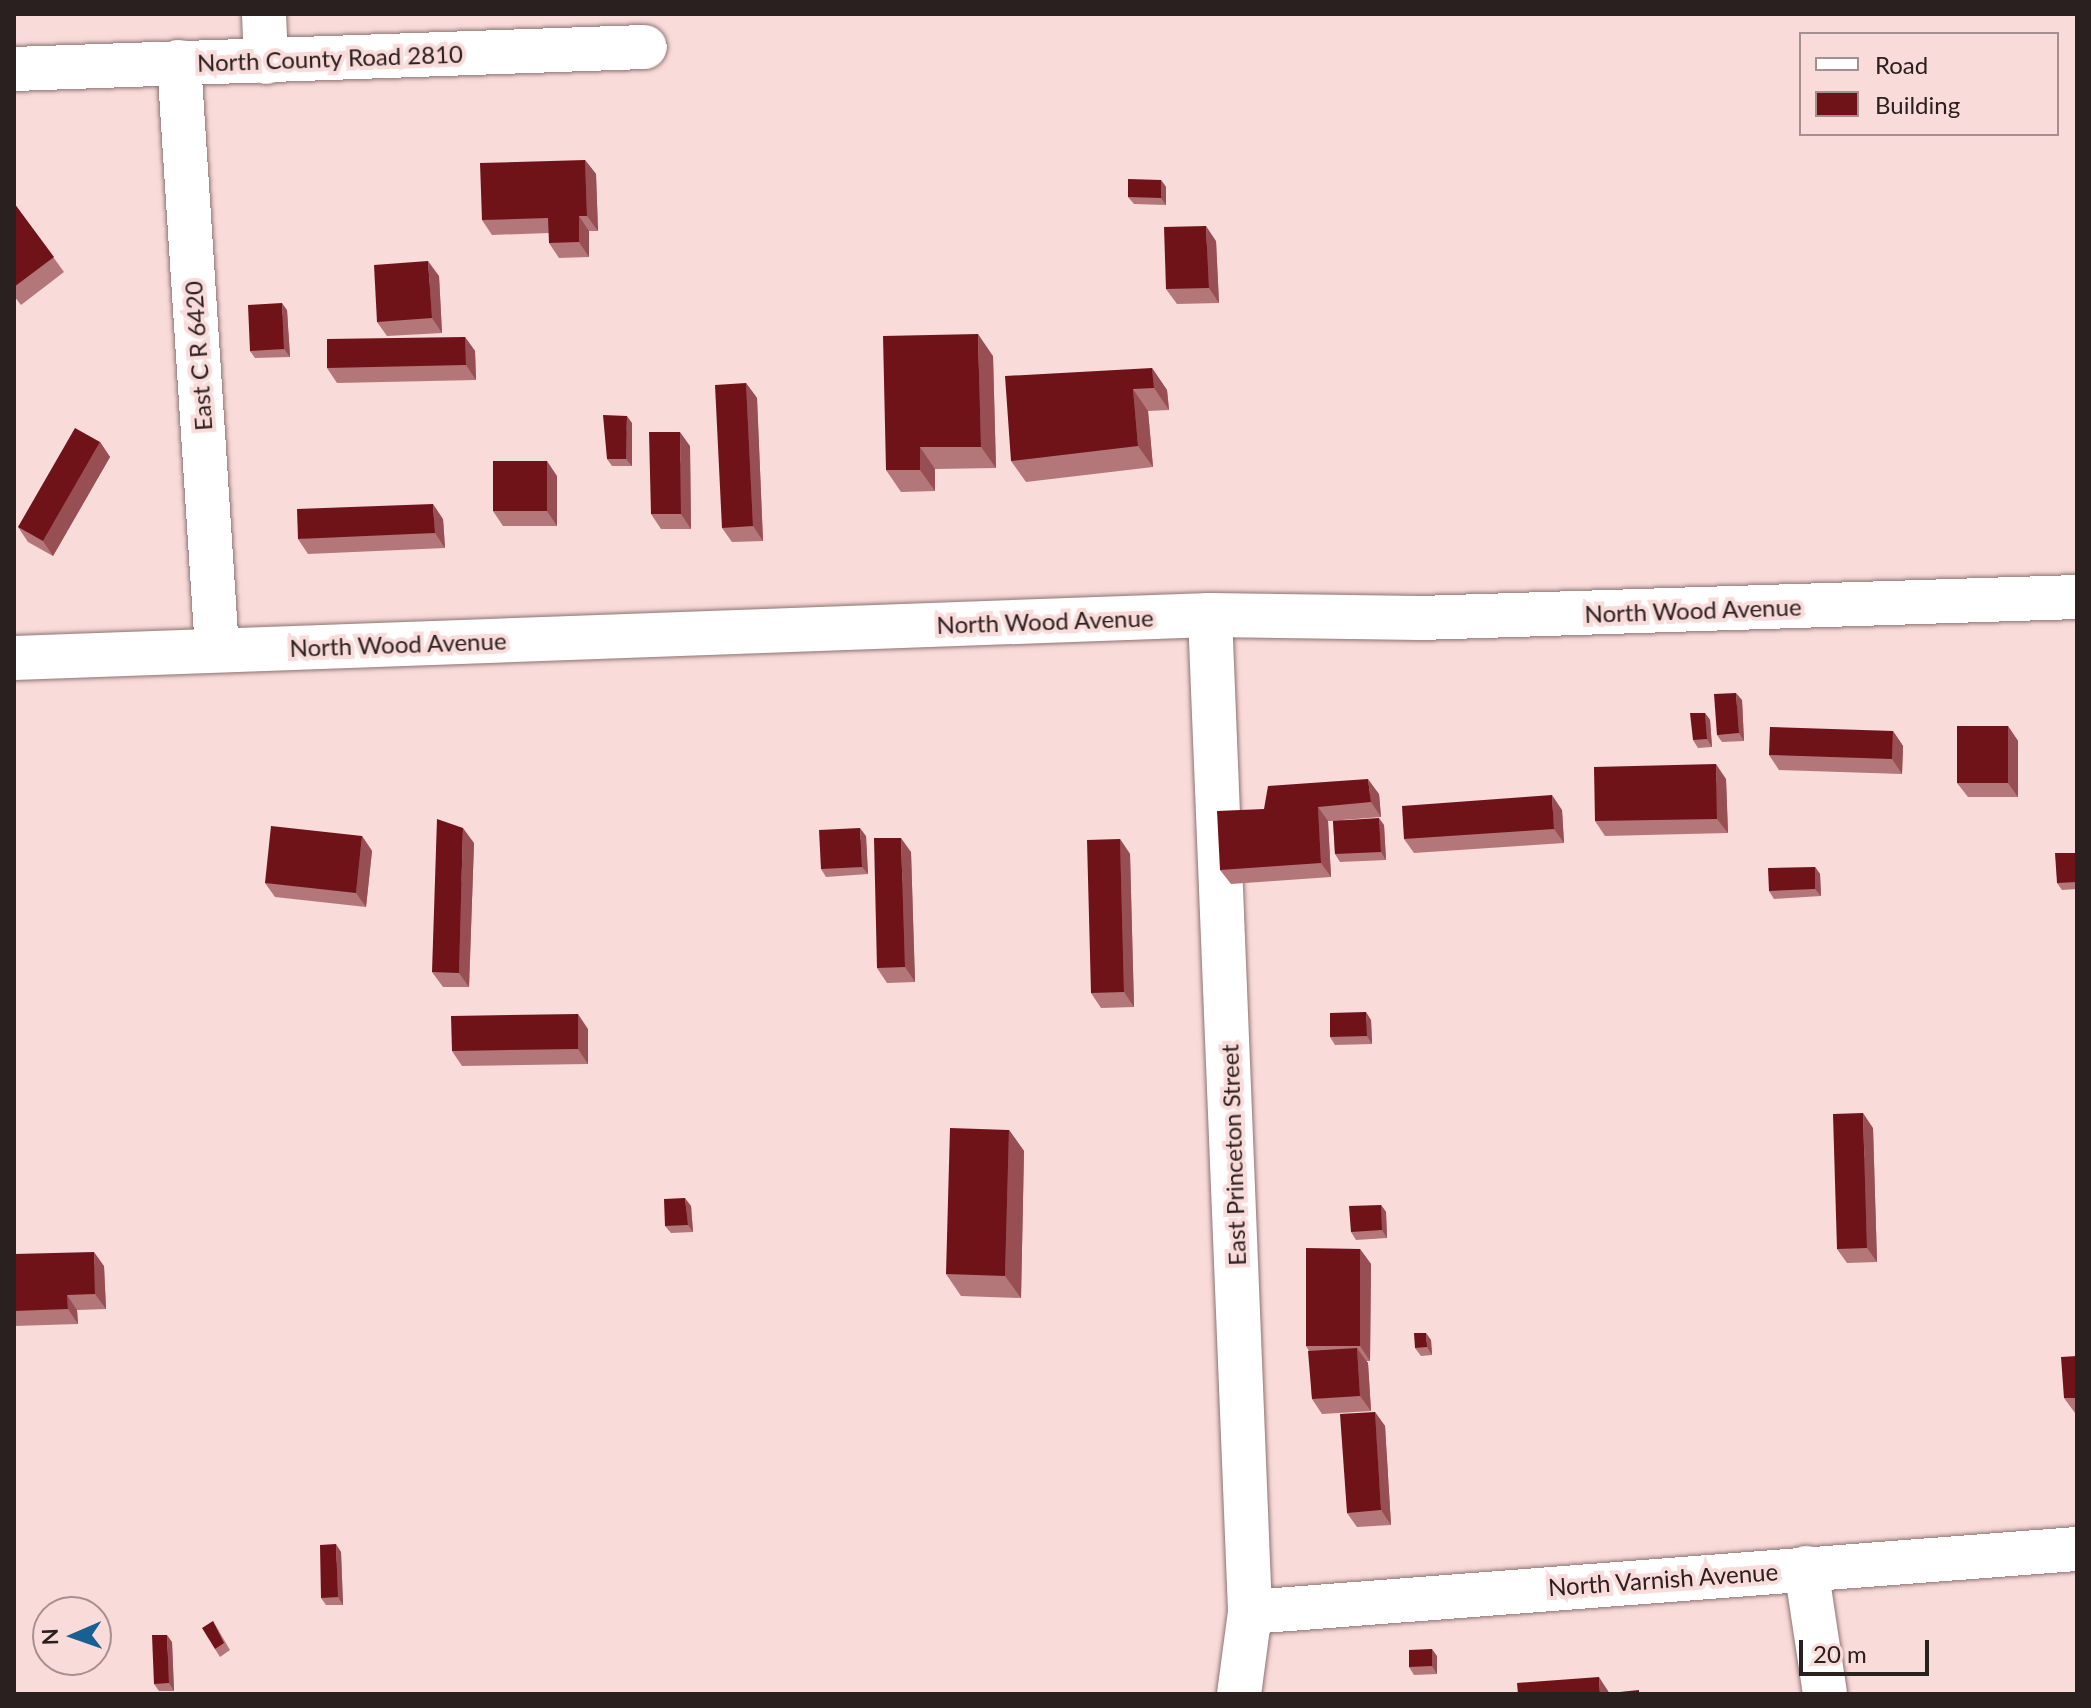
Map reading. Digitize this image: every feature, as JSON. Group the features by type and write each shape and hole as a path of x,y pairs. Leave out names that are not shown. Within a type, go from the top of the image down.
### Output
{"street":[{"path":"264,14 266,62"},
{"name":"North County Road 2810","path":"14,69 645,47"},
{"name":"East C R 6420","path":"179,62 217,650"},
{"name":"North Wood Avenue","path":"14,658 1210,615 1435,617 2077,597"},
{"name":"East Princeton Street","path":"1210,615 1250,1612 1239,1694"},
{"name":"North Varnish Avenue","path":"1250,1612 2077,1549"},
{"path":"1806,1568 1825,1694"}],"building":[{"path":"585,160 587,216 579,216 579,242 549,243 548,218 482,220 480,163"},
{"path":"1128,179 1161,180 1161,198 1128,197"},
{"path":"14,203 54,257 14,287"},
{"path":"1206,226 1209,288 1166,289 1164,227"},
{"path":"428,261 432,318 377,322 374,265"},
{"path":"282,303 284,349 250,351 248,305"},
{"path":"978,334 981,447 920,447 920,470 886,470 883,336"},
{"path":"465,337 466,365 327,368 327,339"},
{"path":"1152,368 1154,388 1133,389 1138,446 1011,461 1005,376"},
{"path":"746,383 753,526 722,528 715,385"},
{"path":"603,415 627,416 626,459 607,459"},
{"path":"75,428 100,442 43,541 18,527"},
{"path":"649,432 680,432 681,514 651,514"},
{"path":"493,461 547,461 547,511 493,511"},
{"path":"433,504 435,533 298,539 297,509"},
{"path":"1736,693 1739,733 1717,735 1714,694"},
{"path":"1690,713 1705,713 1707,739 1693,740"},
{"path":"1957,726 2008,726 2008,783 1957,783"},
{"path":"1770,727 1893,731 1892,759 1769,755"},
{"path":"1716,764 1717,819 1595,821 1594,767"},
{"path":"1368,779 1371,802 1318,807 1321,863 1220,870 1217,811 1264,809 1268,786"},
{"path":"1552,795 1554,829 1404,839 1402,806"},
{"path":"1379,818 1381,852 1335,854 1333,821"},
{"path":"437,819 463,828 459,973 432,972"},
{"path":"271,826 362,836 356,893 265,883"},
{"path":"860,828 862,867 821,869 819,830"},
{"path":"874,838 901,838 905,967 877,968"},
{"path":"1120,839 1124,992 1091,993 1087,840"},
{"path":"2055,853 2077,853 2077,882 2057,883"},
{"path":"1815,867 1815,889 1769,891 1768,868"},
{"path":"1366,1012 1367,1036 1330,1037 1330,1013"},
{"path":"578,1014 578,1049 452,1051 451,1016"},
{"path":"1863,1113 1867,1248 1837,1249 1833,1114"},
{"path":"950,1128 1009,1130 1005,1276 946,1274"},
{"path":"685,1198 688,1225 665,1226 664,1199"},
{"path":"1381,1205 1382,1230 1351,1232 1349,1206"},
{"path":"1306,1248 1360,1249 1360,1346 1306,1346"},
{"path":"94,1252 95,1294 67,1295 68,1309 14,1311 14,1254"},
{"path":"1414,1333 1426,1333 1427,1347 1415,1348"},
{"path":"1357,1348 1360,1396 1312,1399 1308,1351"},
{"path":"2077,1356 2077,1398 2064,1398 2061,1357"},
{"path":"1375,1412 1381,1510 1347,1513 1340,1414"},
{"path":"336,1544 338,1597 321,1598 320,1545"},
{"path":"213,1621 224,1643 215,1649 202,1628"},
{"path":"152,1635 167,1635 169,1683 154,1684"},
{"path":"1432,1649 1432,1666 1409,1667 1409,1650"},
{"path":"1599,1677 1600,1694 1518,1694 1517,1683"},
{"path":"1639,1690 1639,1694 1600,1694"}]}
